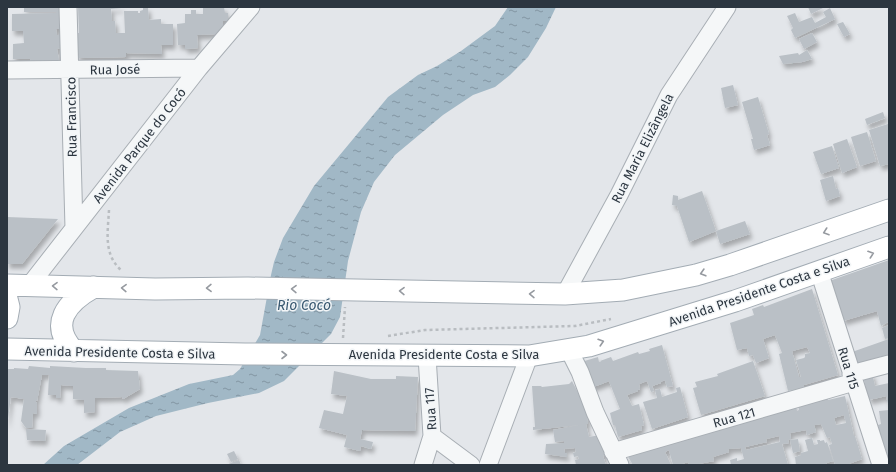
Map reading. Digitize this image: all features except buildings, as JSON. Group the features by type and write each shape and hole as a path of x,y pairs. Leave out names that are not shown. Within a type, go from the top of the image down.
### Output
{"main road":[{"path":"7,285 155,289 339,289 565,294 622,290 696,275 730,265 889,210"},
{"name":"Avenida Presidente Costa e Silva","path":"7,349 245,354 530,356 589,346 735,301 889,247"},
{"path":"74,351 64,337 62,328 64,315 67,308 80,294 94,287"},
{"path":"7,299 9,307 7,318"}],"street":[{"name":"Rua Francisco","path":"68,7 74,228"},
{"name":"Avenida Parque do Cocó","path":"28,286 200,68 252,7"},
{"name":"Rua Maria Elizângela","path":"565,294 619,195 668,95 726,7"},
{"name":"Rua José","path":"7,70 200,68"},
{"name":"Rua 115","path":"819,272 880,465"},
{"path":"569,350 580,372 595,412 616,458"},
{"name":"Rua 117","path":"427,356 432,436 471,465"},
{"path":"488,465 530,356"},
{"name":"Rua 121","path":"616,458 853,378 889,364"},
{"path":"423,465 432,436"}],"path":[{"path":"110,181 107,242 110,255 116,266 122,271"},
{"path":"335,355 339,289"}],"water":[{"name":"Rio Cocó","path":"508,7 556,7 546,28 528,57 510,75 495,87 473,95 443,115 395,155 374,182 361,212 348,261 340,317 331,334 284,381 259,393 208,403 156,416 120,432 77,465 43,465 64,446 129,408 189,384 233,375 240,369 260,335 274,262 283,238 314,186 388,97 418,75 437,66 461,51 495,26"}]}
